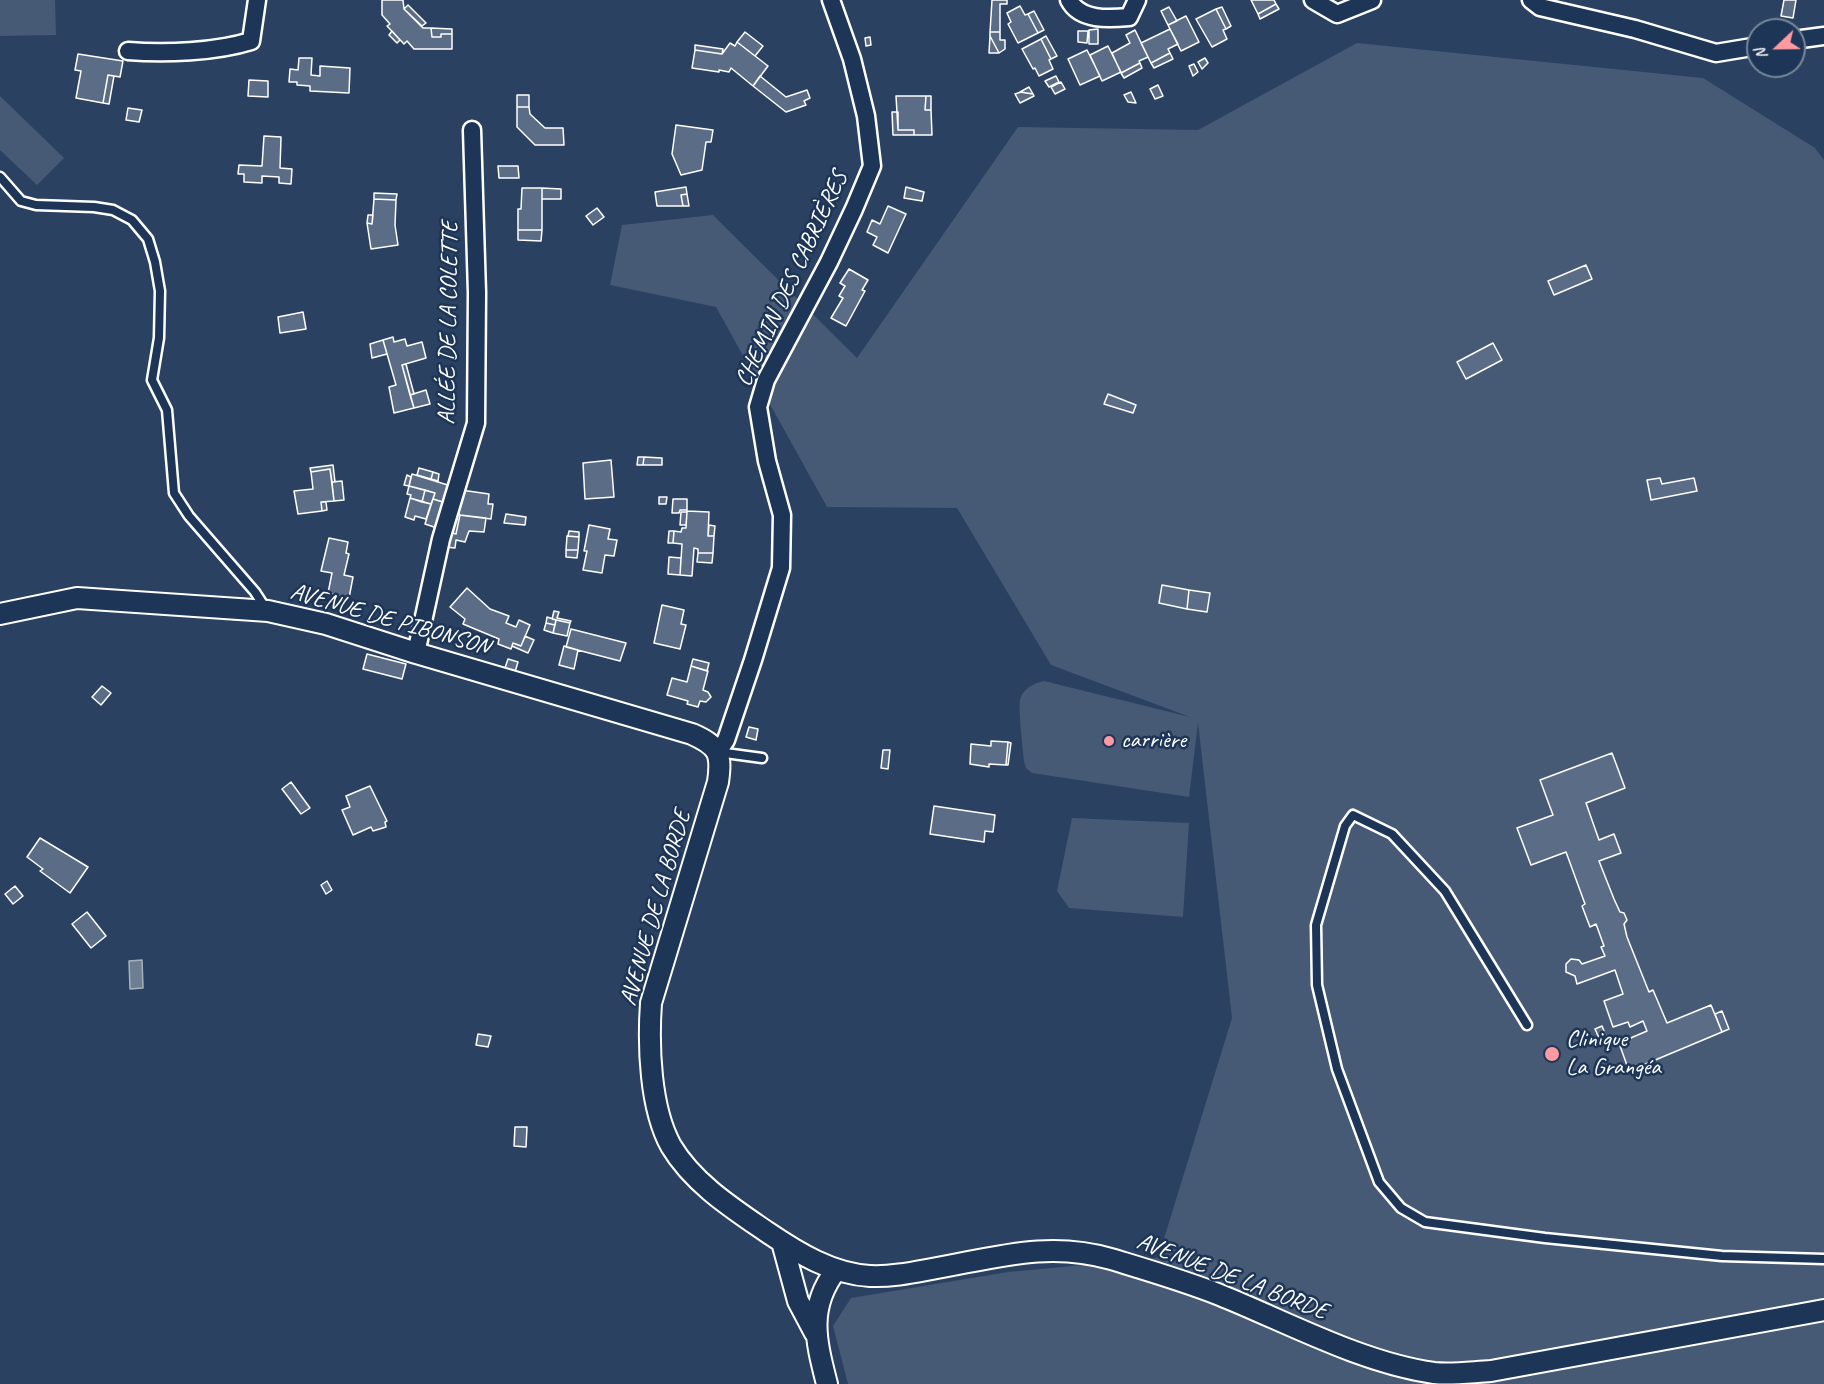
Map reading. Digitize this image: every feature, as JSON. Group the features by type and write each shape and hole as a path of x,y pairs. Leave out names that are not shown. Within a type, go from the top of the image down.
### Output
{"street":[{"path":"128,51 154,53 235,46 251,41 257,0"},
{"name":"CHEMIN DES CABRIÈRES","path":"718,752 726,740 781,568 782,514 767,460 758,407 766,380 829,262 872,166 866,116 852,59 831,0"},
{"path":"1069,0 1073,8 1102,19 1129,17 1137,0"},
{"path":"1313,0 1337,14 1371,0"},
{"path":"1531,0 1540,7 1635,29 1716,53 1746,48"},
{"path":"1806,38 1824,36"},
{"name":"ALLÉE DE LA COLETTE","path":"416,653 441,539 476,423 477,293 472,130"},
{"name":"AVENUE DE PIBONSON","path":"0,614 77,598 268,611 326,624 416,653 692,734 708,741 718,752"},
{"name":"AVENUE DE LA BORDE","path":"718,752 720,765 718,782 651,1004 649,1032 651,1069 662,1126 671,1145 687,1168 722,1201 797,1252 836,1270 871,1276 906,1274 1038,1251 1081,1251 1218,1294 1351,1350 1435,1373 1491,1371 1824,1310"},
{"path":"782,1242 798,1301 815,1333 827,1384"},
{"path":"815,1333 817,1306 836,1270"}],"lane":[{"path":"0,177 21,201 36,206 94,207 113,210 132,220 148,239 156,262 160,291 159,338 152,380 167,410 174,493 189,516 255,592 268,611"},
{"path":"718,752 762,758"},
{"path":"1527,1025 1445,891 1392,834 1353,815 1345,826 1316,925 1317,985 1337,1069 1379,1182 1401,1208 1425,1222 1545,1238 1722,1256 1824,1259"}],"shaded area":[{"path":"0,0 55,0 56,35 0,36"},
{"path":"1357,43 1703,78 1815,148 1824,160 1824,1384 848,1384 833,1326 851,1298 1008,1272 1158,1258 1232,1018 1198,723 1189,797 1032,773 1026,768 1020,700 1026,690 1040,682 1044,681 1190,717 1051,665 957,508 827,507 716,307 610,285 622,225 713,215 857,358 1018,127 1198,130"},
{"path":"0,96 64,158 37,185 0,150"},
{"name":"carrière","path":"1072,818 1189,823 1183,917 1069,908 1057,891"},
{"path":"142,960 143,988 130,989 129,961"}],"building":[{"path":"382,0 403,0 404,9 423,28 431,28 432,37 452,34 452,49 414,49 407,41 404,44 387,26 390,24 382,15"},
{"path":"992,0 1007,0 1007,4 1000,4 1000,32 990,32"},
{"path":"1251,0 1274,0 1276,4 1258,14"},
{"path":"1784,0 1796,0 1793,18 1781,16"},
{"path":"1276,4 1279,9 1260,19 1258,14"},
{"path":"408,5 426,23 422,26 404,9"},
{"path":"1020,6 1025,15 1028,14 1038,33 1018,43 1008,24 1011,22 1007,13"},
{"path":"1169,7 1177,21 1168,25 1161,11"},
{"path":"1222,7 1231,26 1226,29 1216,9"},
{"path":"1216,9 1226,29 1223,30 1227,39 1212,47 1196,19"},
{"path":"1034,11 1044,30 1038,33 1028,14"},
{"path":"1186,16 1199,42 1181,51 1168,25"},
{"path":"431,28 452,29 452,34 432,37"},
{"path":"1098,29 1098,44 1089,44 1089,30"},
{"path":"1170,29 1178,44 1168,49 1170,53 1151,63 1141,43"},
{"path":"1135,30 1148,57 1121,73 1112,53 1130,43 1126,35"},
{"path":"392,31 400,40 397,43 389,35"},
{"path":"1078,31 1088,31 1087,43 1078,42"},
{"path":"745,32 763,46 755,56 737,42"},
{"path":"990,32 1000,32 1000,40 1005,40 1005,49 999,53 990,36"},
{"path":"990,36 999,53 989,53"},
{"path":"1046,36 1057,56 1051,59 1041,39"},
{"path":"870,37 871,45 866,46 865,38"},
{"path":"1041,39 1051,59 1049,60 1053,69 1039,76 1022,49"},
{"path":"737,42 768,66 753,86 731,68 729,72 719,70 719,72 692,68 695,50 722,54 730,43 735,46"},
{"path":"695,45 723,49 722,54 695,50"},
{"path":"1108,46 1121,72 1102,81 1090,55"},
{"path":"1087,50 1100,76 1080,85 1068,59"},
{"path":"1170,53 1173,59 1154,68 1151,63"},
{"path":"78,54 123,61 120,77 108,75 103,103 76,98 81,71 75,70"},
{"path":"299,58 312,58 311,75 320,76 320,66 350,68 349,93 310,91 310,86 289,82 290,69 298,70"},
{"path":"1205,58 1208,63 1202,69 1198,62"},
{"path":"1140,63 1142,68 1124,78 1121,73"},
{"path":"1194,64 1198,72 1193,76 1189,66"},
{"path":"108,75 114,76 109,104 103,103"},
{"path":"760,76 786,97 807,90 810,98 804,101 806,105 786,112 753,86"},
{"path":"1056,76 1059,82 1049,87 1045,81"},
{"path":"249,80 268,81 268,97 248,96"},
{"path":"1061,82 1065,89 1055,94 1051,87"},
{"path":"1158,85 1163,96 1155,99 1150,89"},
{"path":"1029,87 1033,94 1020,92"},
{"path":"1021,92 1034,96 1020,103 1015,94"},
{"path":"1131,92 1136,103 1128,102 1124,95"},
{"path":"517,95 529,95 529,107 517,107"},
{"path":"896,96 926,96 925,110 931,110 932,135 914,135 914,130 898,130"},
{"path":"926,96 931,96 931,110 925,110"},
{"path":"517,107 529,107 530,114 545,128 563,128 564,145 535,145 517,127"},
{"path":"128,108 142,110 139,122 126,120"},
{"path":"892,112 898,112 898,130 914,130 914,135 893,135"},
{"path":"676,125 713,130 711,142 706,142 702,170 681,175 672,154"},
{"path":"264,136 281,137 280,168 292,169 291,184 279,183 279,177 262,176 262,183 244,182 244,174 238,174 239,165 262,166"},
{"path":"498,166 518,166 519,178 499,178"},
{"path":"686,187 687,194 681,195 683,206 657,206 655,192"},
{"path":"906,187 924,192 922,201 904,198"},
{"path":"522,188 542,188 542,230 518,230 518,209 521,209"},
{"path":"542,188 561,189 561,199 542,199"},
{"path":"374,193 397,194 396,200 374,199"},
{"path":"687,194 689,206 683,206 681,195"},
{"path":"374,199 396,200 395,225 398,245 371,249 367,223 372,224"},
{"path":"888,206 906,214 888,253 873,245 877,237 867,232 872,220 880,224"},
{"path":"597,208 604,217 593,225 586,216"},
{"path":"368,215 373,215 372,224 367,223"},
{"path":"518,230 542,230 541,241 518,240"},
{"path":"1586,265 1592,279 1554,295 1548,281"},
{"path":"849,269 868,280 862,290 865,291 846,326 831,318 843,298 839,296 845,286 840,283"},
{"path":"303,312 306,329 280,333 278,317"},
{"path":"393,337 394,342 405,339 407,346 422,342 426,358 402,365 414,408 394,413 389,387 396,385 383,340"},
{"path":"383,340 387,354 372,358 370,344"},
{"path":"1493,343 1502,360 1466,379 1457,362"},
{"path":"406,364 414,394 410,395 402,365"},
{"path":"426,390 430,404 414,408 410,395"},
{"path":"1108,394 1136,405 1133,413 1104,404"},
{"path":"638,457 644,457 643,465 637,465"},
{"path":"644,457 662,458 662,465 643,465"},
{"path":"611,460 614,497 585,499 583,463"},
{"path":"333,465 335,482 332,482 330,469 311,472 310,468"},
{"path":"419,468 433,472 431,479 417,475"},
{"path":"330,469 334,501 321,502 322,511 298,514 294,491 313,489 311,472"},
{"path":"433,472 439,474 438,481 431,479"},
{"path":"412,474 451,486 446,503 433,499 435,493 409,486"},
{"path":"407,475 411,477 409,486 404,485"},
{"path":"1660,478 1662,484 1694,478 1697,491 1651,500 1647,480"},
{"path":"342,481 344,500 334,501 332,482"},
{"path":"409,486 425,490 422,502 410,498 411,495 407,494"},
{"path":"425,490 435,493 431,504 422,502"},
{"path":"461,490 489,494 488,504 493,504 491,519 459,515"},
{"path":"659,497 667,497 666,504 659,504"},
{"path":"410,498 431,504 426,519 415,516 414,520 405,517"},
{"path":"433,499 446,503 437,528 425,524"},
{"path":"673,499 687,499 687,510 672,513"},
{"path":"321,502 326,502 327,510 322,511"},
{"path":"687,511 709,512 708,536 714,536 713,553 698,553 698,549 694,548 692,576 680,575 682,544 673,543 674,531 681,532 682,528 686,528"},
{"path":"681,512 687,512 686,525 680,525"},
{"path":"454,514 460,515 456,534 449,532"},
{"path":"506,514 526,517 525,525 504,523"},
{"path":"460,515 486,518 484,532 469,531 465,542 456,540 455,548 446,547 449,532 456,534"},
{"path":"589,525 610,529 608,539 617,540 614,556 605,555 602,573 583,570"},
{"path":"709,525 715,526 714,536 708,536"},
{"path":"569,531 579,532 579,537 568,536"},
{"path":"669,531 674,531 673,543 668,543"},
{"path":"567,536 579,537 578,550 566,550"},
{"path":"329,538 348,542 346,553 349,554 344,575 353,577 349,598 328,593 332,573 321,571"},
{"path":"566,550 578,550 577,558 566,557"},
{"path":"698,553 713,553 712,563 697,562"},
{"path":"669,557 681,558 680,575 668,574"},
{"path":"1162,585 1189,590 1187,609 1159,603"},
{"path":"467,588 490,609 509,616 506,623 516,627 519,620 530,625 521,646 513,643 511,649 498,644 499,639 463,624 465,619 450,607"},
{"path":"1189,590 1210,593 1207,612 1187,609"},
{"path":"662,605 684,610 681,624 686,625 680,649 654,643"},
{"path":"554,611 559,612 557,618 571,621 570,623 552,619"},
{"path":"547,617 556,620 555,625 546,623"},
{"path":"556,620 570,623 567,636 553,633"},
{"path":"546,623 555,625 553,633 544,630"},
{"path":"571,629 626,643 620,661 566,647"},
{"path":"525,636 534,640 528,653 512,646 513,643 521,646"},
{"path":"564,646 578,650 574,669 559,665"},
{"path":"367,654 406,664 402,679 363,669"},
{"path":"508,659 518,662 515,672 505,668"},
{"path":"693,659 709,663 707,671 691,666"},
{"path":"691,666 708,671 703,690 711,697 706,702 700,701 698,707 687,704 688,701 667,695 672,678 687,682"},
{"path":"102,686 111,693 101,705 92,697"},
{"path":"749,727 758,729 756,740 746,737"},
{"path":"991,741 1008,742 1006,765 989,764 989,767 970,764 971,744 991,746"},
{"path":"1008,742 1011,743 1008,765 1006,765"},
{"path":"883,750 890,750 888,769 881,768"},
{"name":"Clinique La Grangéa","path":"1612,753 1625,788 1586,803 1599,840 1614,834 1621,853 1599,861 1620,912 1624,913 1627,920 1624,924 1627,937 1649,992 1653,990 1667,1023 1711,1005 1722,1032 1629,1071 1619,1043 1647,1031 1643,1021 1630,1027 1628,1022 1613,1027 1604,1001 1623,994 1615,970 1577,984 1575,976 1566,972 1566,964 1571,959 1579,960 1582,964 1605,956 1596,924 1590,927 1582,906 1585,904 1566,852 1531,865 1517,828 1553,815 1540,780"},
{"path":"291,782 310,808 301,814 282,789"},
{"path":"370,786 387,821 385,822 386,827 373,831 371,827 353,835 342,810 350,807 346,796"},
{"path":"934,806 995,815 993,832 985,831 984,842 930,834"},
{"path":"40,838 88,867 70,893 40,871 43,869 27,857"},
{"path":"327,881 332,890 326,894 321,885"},
{"path":"15,886 23,896 13,904 5,894"},
{"path":"87,912 106,936 91,948 72,924"},
{"path":"1722,1011 1729,1029 1722,1032 1715,1014"},
{"path":"1602,1026 1606,1036 1599,1038 1595,1029"},
{"path":"478,1034 491,1036 488,1047 476,1045"},
{"path":"515,1127 527,1127 526,1147 514,1146"}],"place":[{"name":"carrière","path":"1109,741"},
{"name":"Clinique La Grangéa","path":"1552,1054"}]}
